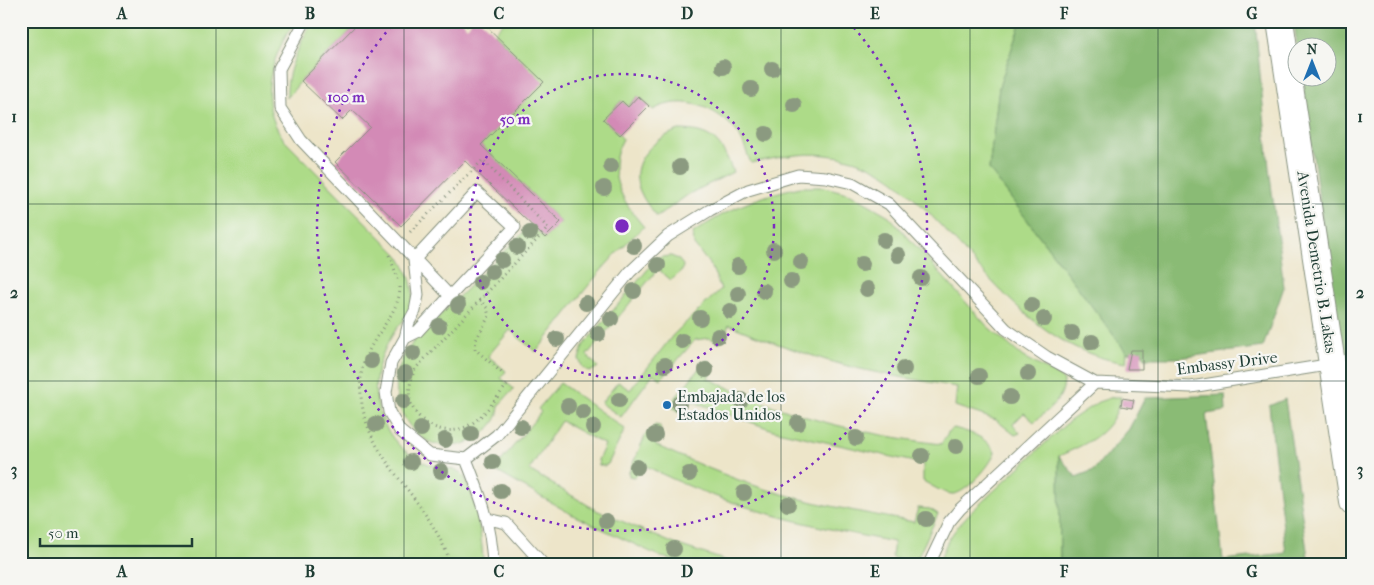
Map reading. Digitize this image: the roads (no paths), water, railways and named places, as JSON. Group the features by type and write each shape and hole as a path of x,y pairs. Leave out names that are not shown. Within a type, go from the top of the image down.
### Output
{"street":[{"name":"Avenida Demetrio B. Lakas","path":"1280,21 1353,502"}],"lane":[{"path":"305,21 280,69 280,108 300,140 450,296"},
{"path":"405,338 417,332 515,227 477,192 414,260 418,295 416,311 409,322 405,338 391,363 386,392 389,412 400,432 430,455 466,459 497,435 630,272 668,236 710,210 748,190 798,175 826,177 852,183 889,204 1006,329 1047,357 1096,383 960,509 949,522 929,564"},
{"name":"Embassy Drive","path":"1096,383 1191,387 1333,364"},
{"path":"466,459 488,519 493,564"},
{"path":"488,519 506,523 543,564"}],"place":[{"name":"Embajada de los Estados Unidos","path":"667,405"}]}
